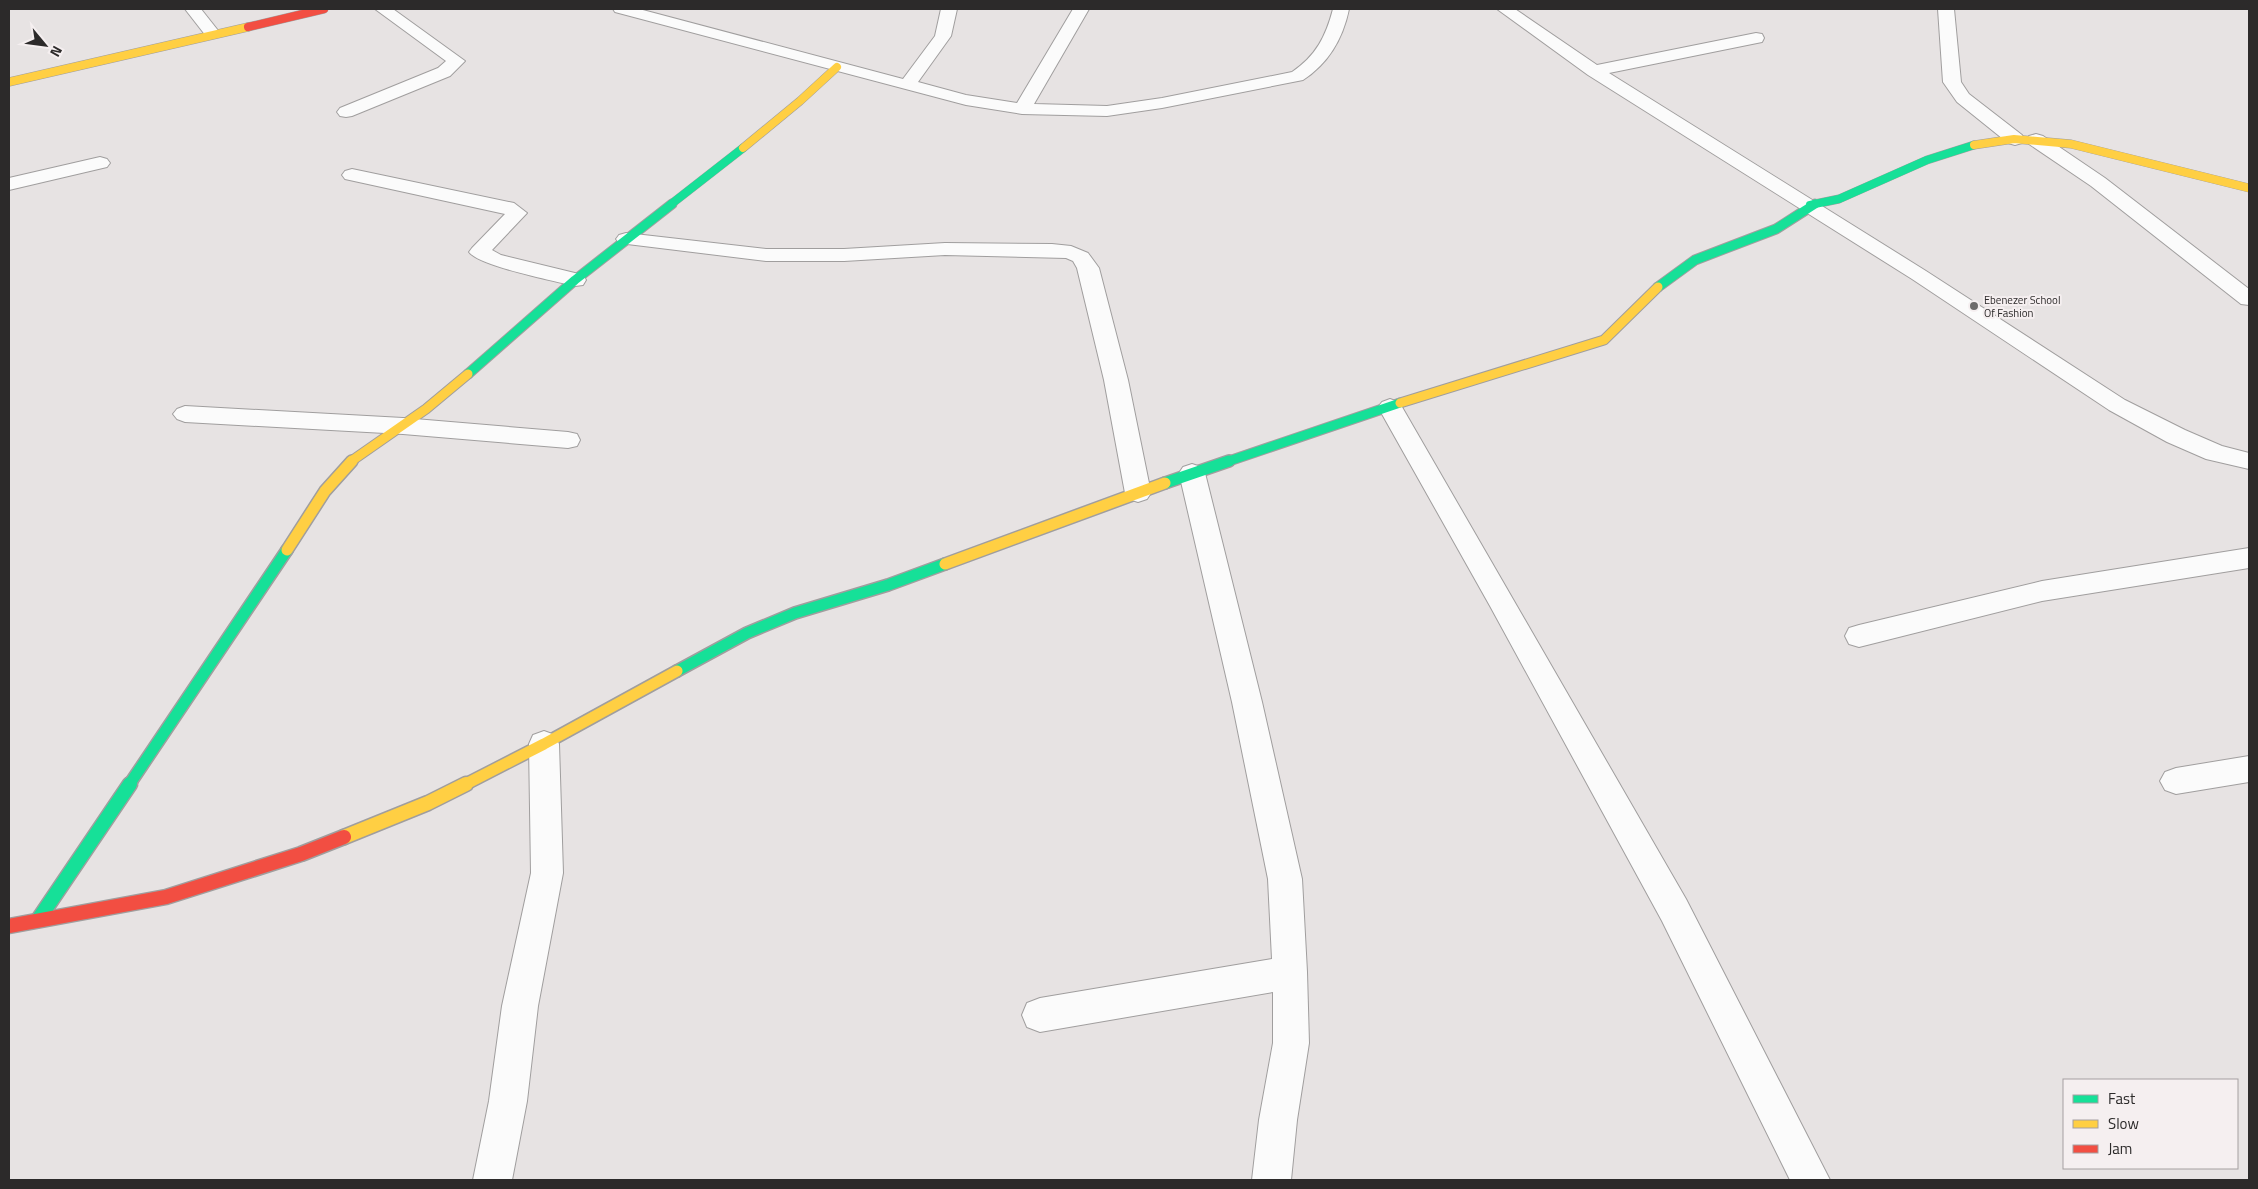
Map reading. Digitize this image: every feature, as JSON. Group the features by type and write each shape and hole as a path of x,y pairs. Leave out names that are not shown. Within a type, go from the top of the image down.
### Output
{"street":[{"path":"193,9 212,33"},
{"path":"9,82 212,33 324,9"},
{"path":"346,112 444,72 457,61 447,52 382,9"},
{"path":"621,9 966,100 1022,109 1108,111 1162,103 1297,76 1310,69 1319,59 1334,35 1341,9"},
{"path":"907,85 943,36 949,9"},
{"path":"1022,109 1051,61 1061,38 1082,9"},
{"path":"1505,9 1594,70 1919,275 2116,405 2176,436 2215,453 2249,461"},
{"path":"1946,9 1952,82 1963,98 2014,139"},
{"path":"1594,70 1756,38"},
{"path":"38,920 325,491 349,464 403,426 497,351 576,280 626,239 693,189 800,101 837,67"},
{"path":"9,926 166,897 301,854 428,803 544,744 746,633 795,613 888,584 1192,473 1390,407 1604,340 1619,328 1637,307 1694,260 1777,228 1808,206 1840,199 1894,174 1981,143 2014,139 2071,144 2249,188"},
{"path":"2036,140 2098,182 2249,299"},
{"path":"9,184 100,163"},
{"path":"352,175 507,207 517,214 480,252 494,259 576,280"},
{"path":"626,239 766,255 844,255 964,249 1071,252 1081,257 1088,268 1116,380 1138,493"},
{"path":"1390,407 1502,602 1674,910 1811,1180"},
{"path":"185,414 403,426 568,440"},
{"path":"1192,473 1247,702 1285,879 1290,972 1291,1044 1272,1180"},
{"path":"1859,636 2042,591 2249,558"},
{"path":"492,1180 508,1101 520,1006 547,873 544,744"},
{"path":"2176,781 2249,769"},
{"path":"1040,1015 1290,972"}],"traffic: fast":[{"path":"1658,287 1695,260 1776,229 1811,205 1839,199 1927,160 1974,145"},
{"path":"468,374 575,280 743,148"},
{"path":"1165,483 1400,403"},
{"path":"38,920 287,550"},
{"path":"677,671 747,633 795,613 888,585 945,564"}],"traffic: slow":[{"path":"9,82 248,27"},
{"path":"743,148 800,101 837,67"},
{"path":"1974,145 2014,139 2071,144 2249,188"},
{"path":"1400,403 1604,340 1658,287"},
{"path":"287,550 325,491 349,463 426,409 468,374"},
{"path":"945,564 1165,483"},
{"path":"344,837 428,803 544,744 677,671"}],"traffic: jam":[{"path":"248,27 324,9"},
{"path":"9,926 166,897 301,854 344,837"}],"place":[{"name":"Ebenezer School Of Fashion","path":"1974,306"}]}
